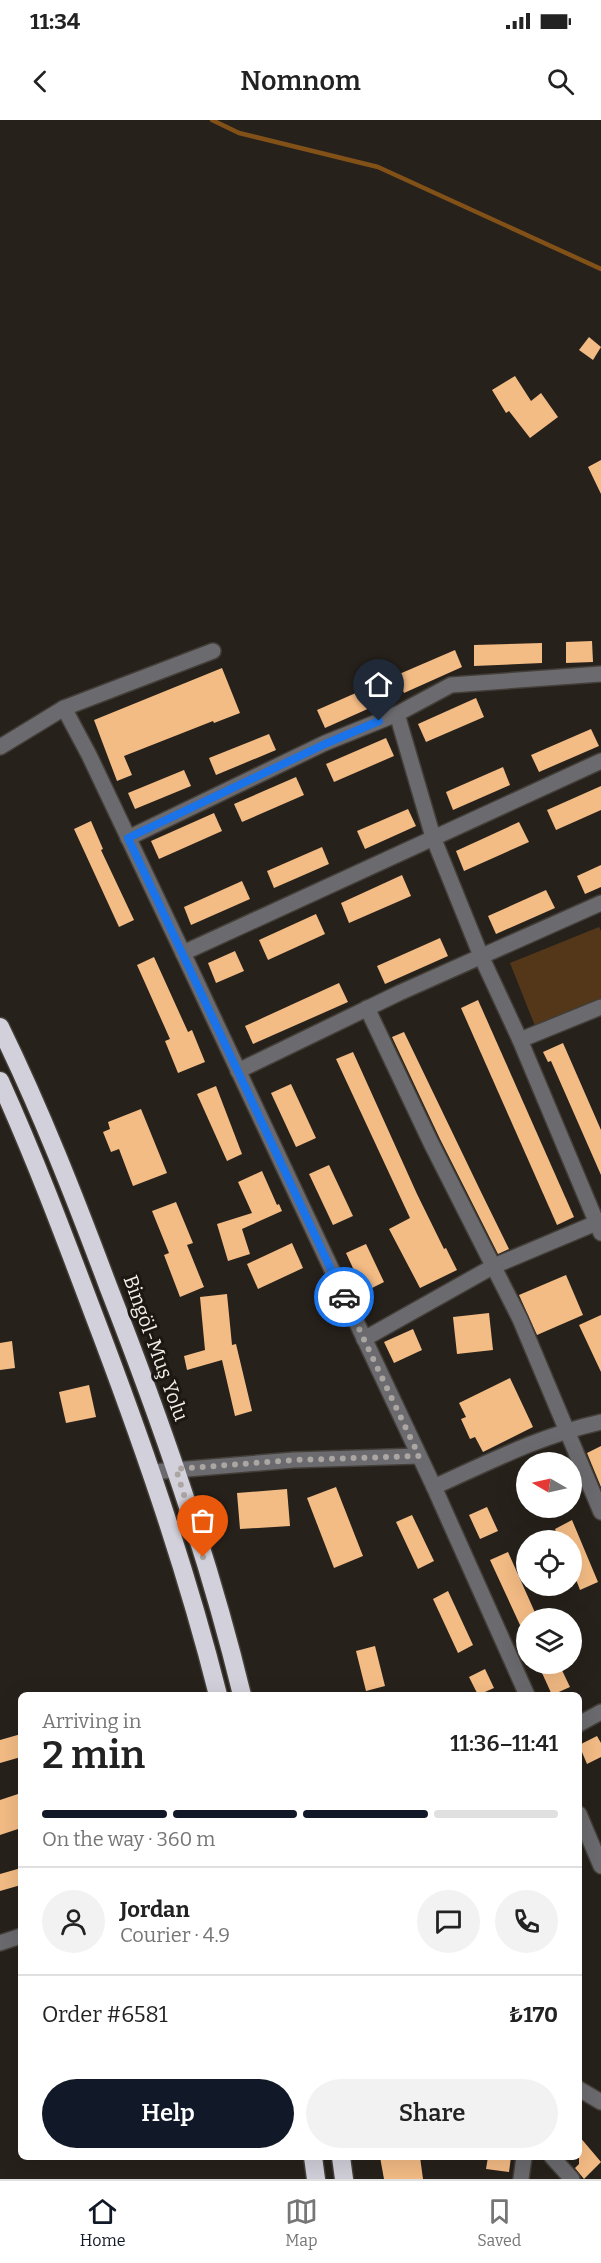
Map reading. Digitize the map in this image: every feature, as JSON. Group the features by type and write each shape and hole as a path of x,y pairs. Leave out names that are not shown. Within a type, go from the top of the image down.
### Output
{"highway":[{"name":"Bingöl-Muş Yolu","path":"0,1027 59,1157 146,1384 176,1469 241,1692"},
{"path":"0,1081 39,1169 152,1472 207,1651 217,1692"},
{"path":"313,2160 316,2179"},
{"path":"341,2160 344,2179"}],"street":[{"path":"0,747 64,708 213,651"},
{"path":"128,838 325,744 397,714 451,685 601,674"},
{"path":"64,708 89,755 434,1487 526,1692"},
{"path":"364,1340 494,1266 599,1228 520,1040 481,956 433,837 397,714"},
{"path":"183,953 601,760"},
{"path":"238,1071 367,1008 601,903"},
{"path":"520,1040 601,1007"},
{"path":"367,1008 520,1319 601,1512"},
{"path":"434,1487 567,1430 601,1422"},
{"path":"152,1472 294,1460 419,1456"},
{"path":"582,1722 601,1712"},
{"path":"582,1821 601,1863"},
{"path":"0,1942 18,1937"},
{"path":"582,2091 601,2102"},
{"path":"521,2179 524,2160"},
{"path":"555,2160 573,2179"}],"shaded area":[{"path":"599,927 601,931 601,999 535,1026 510,963"}],"building":[{"path":"589,337 601,347 593,360 579,350"},
{"path":"515,376 531,401 541,393 558,417 530,438 509,411 506,413 492,390"},
{"path":"601,460 601,494 588,467"},
{"path":"592,641 593,662 566,663 566,642"},
{"path":"542,643 542,663 474,666 474,645"},
{"path":"455,650 462,667 404,693 397,675"},
{"path":"222,668 240,713 214,723 213,721 124,756 132,775 117,781 94,720"},
{"path":"374,685 381,703 325,728 317,710"},
{"path":"476,698 484,717 426,742 418,724"},
{"path":"591,729 599,746 539,772 531,755"},
{"path":"269,734 276,750 216,775 209,758"},
{"path":"386,738 394,756 334,782 326,764"},
{"path":"503,767 510,785 453,810 446,792"},
{"path":"184,770 191,786 135,809 128,793"},
{"path":"296,777 304,795 242,822 234,804"},
{"path":"601,786 601,810 556,830 547,810"},
{"path":"408,809 416,826 365,849 357,831"},
{"path":"214,813 222,831 159,859 151,841"},
{"path":"91,821 103,849 101,850 134,920 119,927 74,829"},
{"path":"519,822 529,842 464,871 456,851"},
{"path":"322,847 329,864 274,888 267,871"},
{"path":"601,865 601,887 585,894 577,876"},
{"path":"402,875 411,896 349,923 341,903"},
{"path":"242,881 250,899 191,925 184,907"},
{"path":"546,890 555,908 496,934 488,916"},
{"path":"316,914 325,934 268,960 259,940"},
{"path":"440,938 448,956 385,984 377,966"},
{"path":"235,951 244,971 216,983 208,963"},
{"path":"154,957 188,1032 192,1030 205,1062 178,1073 165,1041 170,1039 137,965"},
{"path":"339,983 348,1002 253,1044 245,1026"},
{"path":"478,1000 574,1217 557,1225 461,1008"},
{"path":"404,1032 509,1249 498,1254 392,1037"},
{"path":"563,1043 601,1130 601,1175 551,1061 548,1062 543,1052"},
{"path":"353,1052 417,1194 457,1270 420,1288 389,1229 410,1218 336,1059"},
{"path":"291,1084 316,1138 296,1147 271,1093"},
{"path":"216,1086 242,1154 227,1161 197,1094"},
{"path":"141,1109 167,1173 133,1186 119,1149 111,1152 103,1132 110,1129 108,1122"},
{"path":"329,1165 353,1216 333,1225 309,1174"},
{"path":"262,1171 282,1211 242,1229 250,1254 228,1261 217,1224 252,1213 238,1182"},
{"path":"176,1202 193,1243 187,1245 204,1287 180,1297 164,1255 169,1253 152,1211"},
{"path":"292,1243 303,1268 258,1289 247,1264"},
{"path":"366,1244 384,1282 364,1292 346,1253"},
{"path":"566,1275 583,1315 537,1335 519,1295"},
{"path":"227,1294 232,1345 236,1344 252,1411 235,1416 222,1360 187,1370 184,1356 205,1350 200,1297"},
{"path":"489,1313 493,1350 457,1354 453,1317"},
{"path":"601,1315 601,1372 579,1325"},
{"path":"413,1329 422,1350 394,1363 384,1342"},
{"path":"12,1341 15,1368 0,1370 0,1343"},
{"path":"510,1378 533,1427 483,1452 475,1437 470,1439 461,1419 466,1417 459,1403"},
{"path":"89,1385 96,1417 66,1423 59,1392"},
{"path":"601,1446 601,1487 587,1453"},
{"path":"336,1487 363,1556 334,1568 307,1498"},
{"path":"287,1489 290,1526 240,1529 237,1493"},
{"path":"487,1507 498,1531 480,1539 469,1515"},
{"path":"412,1515 434,1561 418,1569 396,1522"},
{"path":"572,1520 576,1530 555,1530"},
{"path":"582,1544 598,1582 582,1589"},
{"path":"508,1552 516,1570 516,1596 528,1596 533,1608 516,1608 516,1616 490,1560"},
{"path":"448,1591 473,1645 458,1653 433,1599"},
{"path":"375,1646 385,1686 366,1691 356,1651"},
{"path":"485,1669 494,1688 485,1692 476,1692 469,1677"},
{"path":"543,1674 564,1674 570,1687 559,1692 551,1692"},
{"path":"18,1735 18,1758 0,1763 0,1740"},
{"path":"597,1736 601,1743 601,1757 587,1764 582,1752 582,1744"},
{"path":"18,1794 18,1829 0,1835 0,1800"},
{"path":"18,1869 18,1886 0,1891 0,1874"},
{"path":"582,2140 601,2162 584,2179 575,2168 579,2160 582,2160"},
{"path":"381,2160 420,2160 423,2179 384,2179"},
{"path":"488,2160 511,2160 509,2172 486,2169"}],"waterway":[{"path":"212,120 239,133 378,167 601,269"}],"way so far":[{"path":"203,1557 176,1469 294,1460 419,1456 344,1297"}],"route":[{"path":"344,1297 128,838 325,744 379,721"}]}
